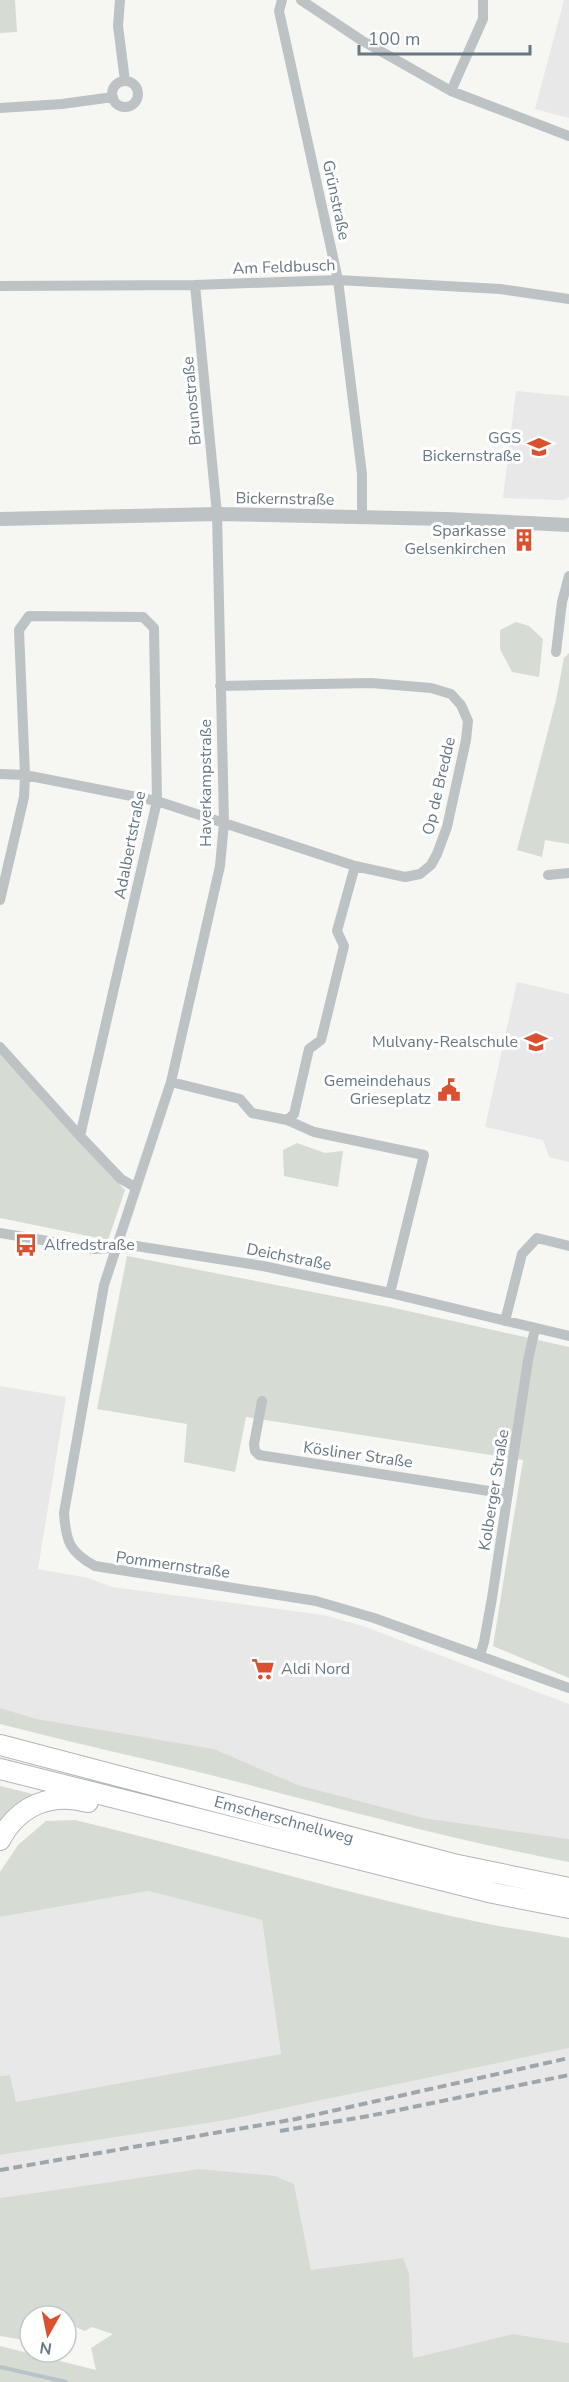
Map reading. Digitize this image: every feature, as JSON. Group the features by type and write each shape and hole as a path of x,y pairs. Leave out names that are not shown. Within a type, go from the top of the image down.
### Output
{"highway":[{"name":"Emscherschnellweg","path":"0,1745 453,1864 569,1888"},
{"name":"Emscherschnellweg","path":"0,1769 493,1893 569,1908"},
{"path":"0,1840 13,1819 27,1809 61,1798 79,1800 185,1826 215,1823"}],"street":[{"path":"120,0 118,26 125,81"},
{"name":"Grünstraße","path":"282,0 279,11 338,280 362,474 362,516"},
{"path":"301,0 361,40 451,91 569,136"},
{"path":"451,91 483,19 483,0"},
{"path":"125,81 136,86 138,92 135,103 125,107 113,97 116,85 125,81"},
{"path":"0,108 62,104 113,97"},
{"name":"Am Feldbusch","path":"0,286 195,285 338,280 500,289 569,299"},
{"name":"Brunostraße","path":"195,285 217,514"},
{"name":"Bickernstraße","path":"0,519 217,514 362,516 569,525"},
{"name":"Haverkampstraße","path":"115,1248 171,1082 220,866 224,823 217,514"},
{"path":"556,652 562,602 569,576"},
{"name":"Adalbertstraße","path":"25,775 19,630 29,616 143,617 154,628 157,801 80,1136"},
{"name":"Op de Bredde","path":"0,774 25,775 157,801 355,866 405,877 420,874 430,865 437,854 447,827 466,740 468,721 461,705 451,694 432,688 371,683 220,686"},
{"path":"0,900 24,797 25,775"},
{"path":"287,1120 294,1114 309,1049 321,1041 344,946 337,932 355,866"},
{"path":"548,875 569,873"},
{"path":"0,1047 121,1179 135,1187"},
{"path":"171,1082 240,1098 252,1113 287,1120 314,1131 424,1155 390,1293"},
{"name":"Deichstraße","path":"0,1233 95,1249 136,1246 263,1266 390,1293 569,1336"},
{"path":"505,1322 522,1254 537,1238 569,1246"},
{"name":"Pommernstraße","path":"115,1248 104,1286 64,1513 70,1548 80,1559 107,1570 312,1600 359,1613 480,1654 569,1688"},
{"name":"Kolberger Straße","path":"480,1654 484,1642 528,1360 535,1329"},
{"name":"Kösliner Straße","path":"262,1401 254,1444 255,1451 259,1455 508,1494"}],"shaded area":[{"path":"0,0 15,0 17,32 0,33"},
{"path":"564,0 569,0 569,118 535,109"},
{"name":"GGS Bickernstraße","path":"516,391 569,396 569,497 564,500 503,498"},
{"path":"516,622 529,626 543,639 539,677 512,672 500,649 500,630"},
{"path":"569,653 569,844 545,840 542,857 517,850 556,700 564,658"},
{"name":"Mulvany-Realschule","path":"517,982 569,994 569,1162 549,1157 543,1140 485,1127"},
{"path":"0,1055 125,1190 108,1240 0,1218"},
{"path":"297,1143 325,1153 343,1151 338,1187 284,1176 283,1150"},
{"path":"127,1256 390,1307 569,1347 569,1678 493,1646 523,1460 246,1417 235,1472 184,1462 187,1424 97,1409"},
{"path":"0,1386 66,1397 38,1569 88,1578 112,1587 323,1615 363,1626 569,1704 569,1839 424,1818 298,1785 214,1749 37,1719 0,1708"},
{"path":"0,1708 37,1719 214,1749 298,1785 424,1818 569,1839 569,1862 433,1832 0,1724"},
{"path":"0,1786 41,1796 0,1828"},
{"path":"75,1820 424,1910 569,1938 569,2048 227,2120 0,2155 0,2076 10,2075 16,2102 281,2054 262,1920 148,1891 0,1917 0,1872 18,1845 46,1821"},
{"path":"148,1891 262,1920 281,2054 16,2102 10,2075 0,2076 0,1917"},
{"path":"569,2048 569,2343 513,2334 413,2358 409,2274 311,2270 294,2184 199,2169 0,2198 0,2155 227,2120"},
{"path":"199,2169 275,2176 294,2184 311,2270 403,2258 409,2274 413,2358 513,2334 569,2343 569,2382 0,2382 0,2346 18,2350 18,2364 72,2364 96,2370 91,2348 113,2334 92,2327 85,2331 78,2328 78,2304 18,2304 18,2339 0,2336 0,2198"}],"waterway":[{"path":"0,2367 66,2382"}],"railway":[{"path":"0,2170 296,2119 569,2058"},
{"path":"280,2131 369,2116 569,2075"}],"place":[{"name":"GGS Bickernstraße","path":"539,447"},
{"name":"Sparkasse Gelsenkirchen","path":"524,540"},
{"name":"Mulvany-Realschule","path":"536,1042"},
{"name":"Gemeindehaus Grieseplatz","path":"449,1090"},
{"name":"Alfredstraße","path":"26,1245"},
{"name":"Aldi Nord","path":"263,1669"}]}
